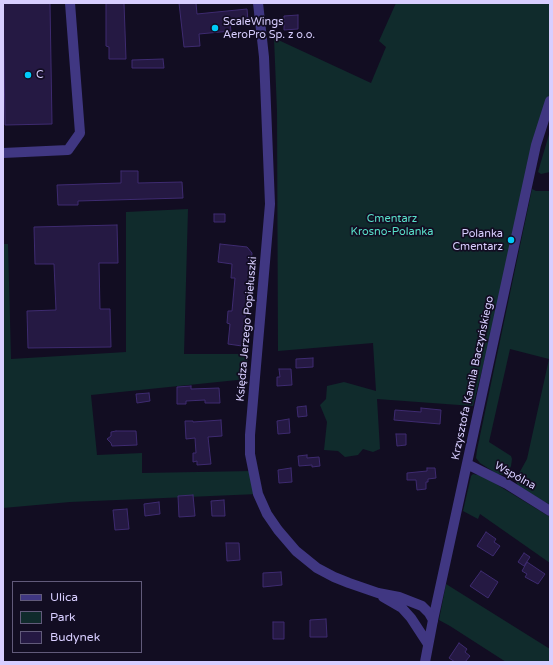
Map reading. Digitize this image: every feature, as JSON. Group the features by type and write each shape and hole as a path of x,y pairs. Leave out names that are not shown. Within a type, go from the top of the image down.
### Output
{"street":[{"path":"3,153 68,150 80,133 70,3"},
{"name":"Księdza Jerzego Popiełuszki","path":"258,3 266,103 270,204 250,435 250,454 258,494 267,514 278,530 296,552 317,568 334,577 378,593 399,597 422,606"},
{"name":"Krzysztofa Kamila Baczyńskiego","path":"425,662 534,151 550,101"},
{"name":"Wspólna","path":"467,464 507,484 550,511"},
{"name":"Księdza Jerzego Popiełuszki","path":"378,593 402,608 419,628 428,644"},
{"path":"409,616 424,620 433,620 422,606 429,604 439,594"}],"green space":[{"name":"Cmentarz Krosno-Polanka","path":"396,3 550,3 550,101 473,406 377,399 380,449 373,452 363,449 358,455 345,457 338,451 324,450 327,422 320,405 326,399 327,386 344,382 376,391 373,343 278,351 277,111 274,38 371,83 386,47 379,41"},
{"path":"550,131 550,172 541,174 538,172"},
{"path":"532,189 536,191 550,191 550,505 519,487 516,482 517,477 527,459 549,359 510,349 489,442 511,456 511,466 504,475 497,474 480,463 476,458"},
{"path":"188,209 184,354 248,354 247,379 91,395 97,455 142,453 142,473 253,471 258,494 70,502 3,508 3,244 8,244 11,359 126,352 126,212"},
{"path":"473,474 483,476 550,517 550,563 480,514 478,519 463,511 471,476"},
{"path":"446,584 550,649 550,658 548,662 506,662 439,620"}],"building":[{"name":"C","path":"3,3 50,3 52,124 5,125"},
{"path":"106,3 124,3 126,59 109,59 109,47 106,46"},
{"path":"179,3 196,3 197,14 247,9 248,21 230,23 231,31 199,34 200,46 184,47"},
{"path":"298,15 298,29 284,30 284,16"},
{"path":"163,59 164,68 132,68 132,60"},
{"path":"121,171 138,171 138,183 182,182 183,198 78,201 78,205 58,205 57,185 121,183"},
{"path":"214,214 225,214 225,222 214,222"},
{"path":"117,225 118,263 99,263 100,309 110,309 111,347 28,348 27,311 56,310 54,264 35,264 34,227"},
{"path":"220,244 247,247 252,253 242,346 228,344 230,324 227,323 228,311 232,311 235,278 231,278 232,264 218,262"},
{"path":"313,358 313,367 296,368 296,359"},
{"path":"279,369 291,369 292,385 277,386 277,377 280,377"},
{"path":"191,386 191,389 219,388 220,403 205,403 205,400 186,401 186,404 177,404 177,387"},
{"path":"149,393 150,401 137,403 136,394"},
{"path":"306,406 307,416 298,417 297,407"},
{"path":"421,408 441,410 440,424 394,420 395,410 421,412"},
{"path":"289,419 290,433 278,434 277,421"},
{"path":"221,420 222,436 208,437 211,464 197,465 197,461 193,462 193,453 196,453 195,438 186,439 185,421 193,422"},
{"path":"136,431 137,445 112,446 107,439 111,436 111,432"},
{"path":"396,434 406,434 406,445 397,446"},
{"path":"307,455 307,458 319,457 320,466 299,466 298,456"},
{"path":"291,468 292,482 279,483 278,470"},
{"path":"427,468 435,468 436,478 428,479 428,482 426,482 426,489 417,490 416,480 407,480 407,473 427,471"},
{"path":"193,495 195,516 179,517 178,496"},
{"path":"224,500 225,516 212,516 211,501"},
{"path":"159,502 160,514 145,516 144,504"},
{"path":"127,509 129,529 115,530 113,510"},
{"path":"486,532 496,539 494,542 500,546 493,556 477,546"},
{"path":"226,543 239,543 240,560 227,561"},
{"path":"524,553 530,557 524,566 518,562"},
{"path":"527,562 545,574 538,584 525,577 527,574 522,571"},
{"path":"481,571 498,582 488,598 470,586"},
{"path":"281,572 282,585 263,587 263,573"},
{"path":"326,619 327,637 310,637 310,620"},
{"path":"273,622 284,622 284,639 273,639"},
{"path":"459,643 467,649 465,652 470,656 465,662 455,662 449,658"}],"place":[{"name":"ScaleWings AeroPro Sp. z o.o.","path":"215,28"},
{"name":"C","path":"28,75"},
{"name":"Polanka Cmentarz","path":"511,240"}]}
